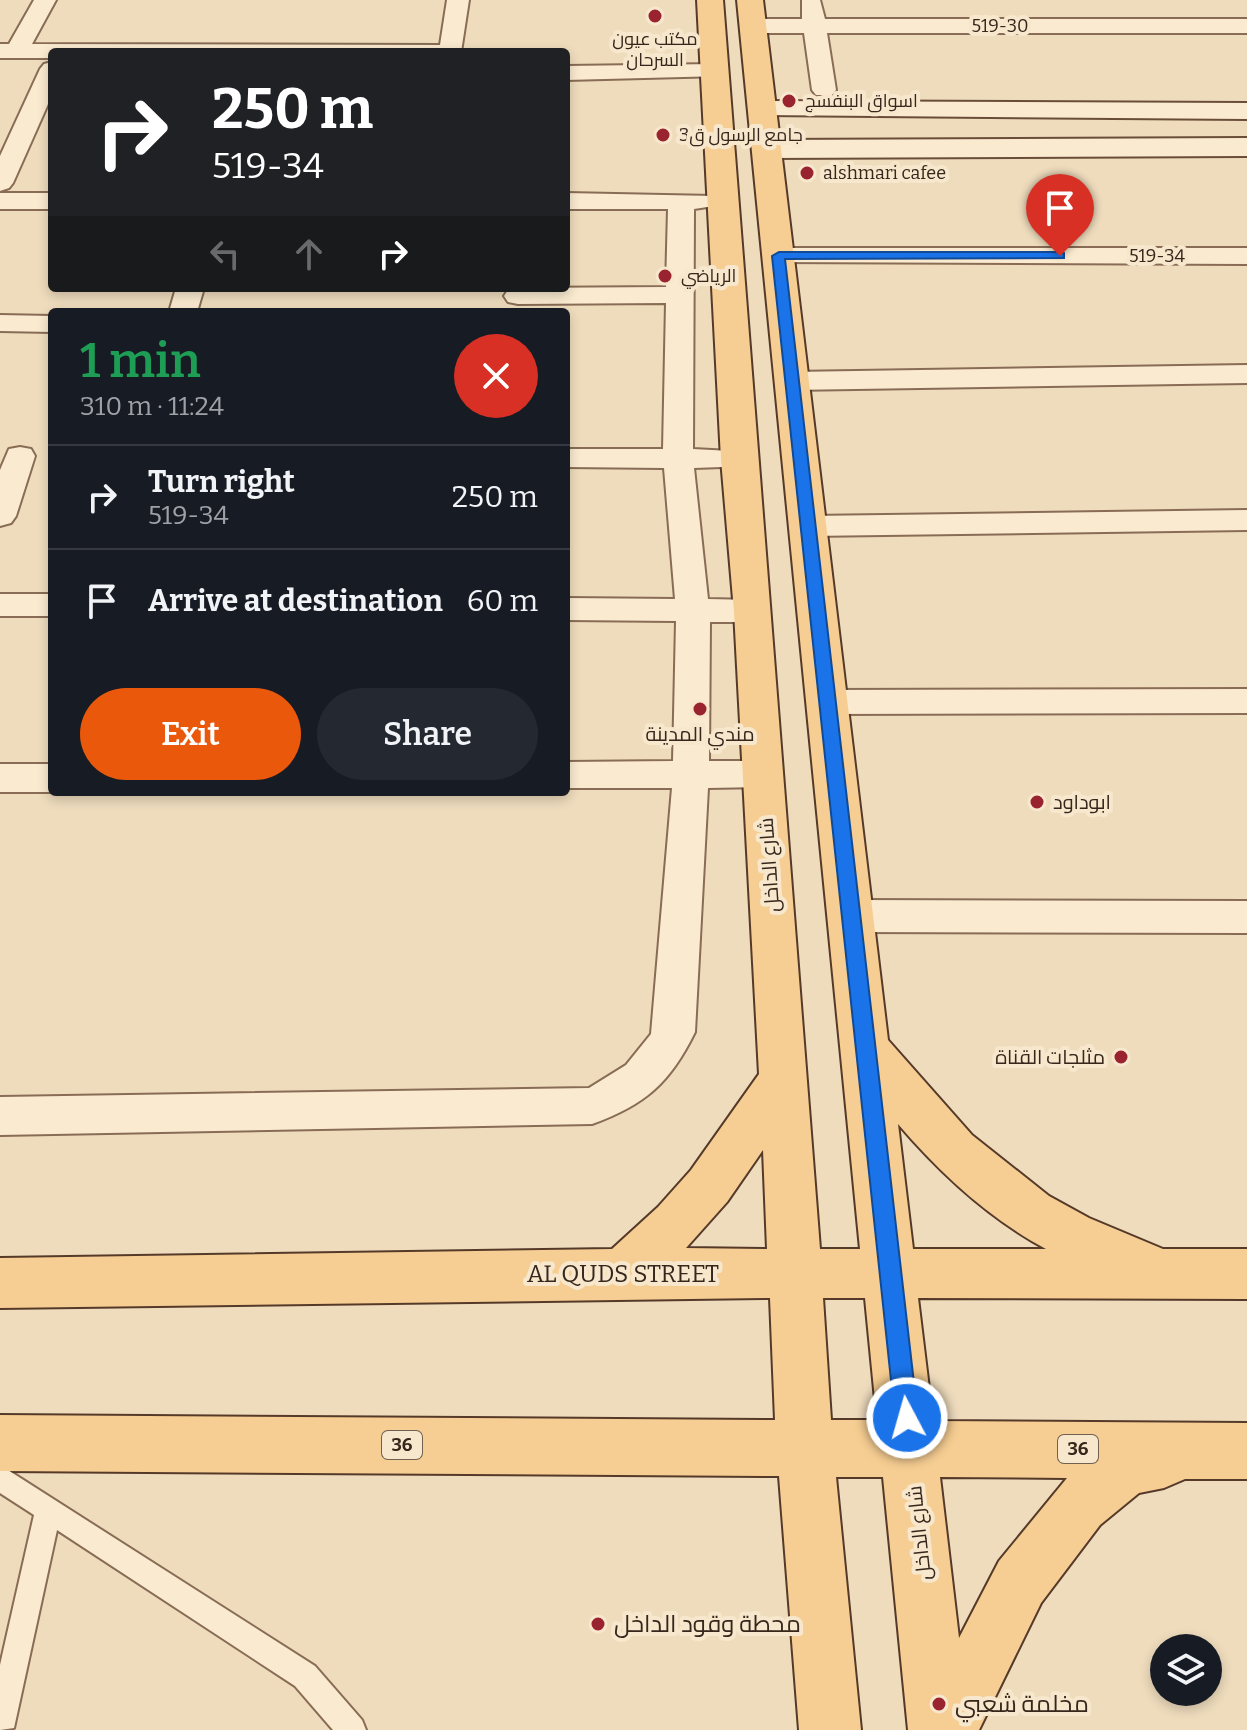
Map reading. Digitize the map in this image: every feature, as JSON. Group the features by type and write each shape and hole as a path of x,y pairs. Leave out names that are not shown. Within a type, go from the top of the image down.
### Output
{"main road":[{"name":"شارع الداخل","path":"710,0 739,459 753,611 784,1079 805,1449 830,1730"},
{"name":"شارع الداخل","path":"751,13 867,1050 939,1730"},
{"path":"867,1050 918,1116 987,1182 1060,1230 1162,1274"},
{"path":"623,1273 676,1224 709,1186 784,1079"},
{"name":"AL QUDS STREET","path":"0,1283 623,1273 1247,1274"},
{"name":"36","path":"0,1443 1232,1451"},
{"path":"946,1730 1020,1582 1080,1505 1126,1467 1232,1451"}],"street":[{"path":"45,0 8,51 48,56"},
{"path":"451,48 458,0"},
{"path":"810,0 824,90"},
{"path":"1175,0 1188,26"},
{"name":"519-30","path":"751,13 814,26 1247,26"},
{"path":"570,73 715,71"},
{"path":"0,183 48,77"},
{"path":"762,109 1247,111"},
{"path":"21,136 48,136"},
{"path":"767,149 1247,147"},
{"path":"0,201 48,201"},
{"path":"570,201 724,201"},
{"path":"0,1116 592,1106 627,1091 655,1066 674,1032 691,774 693,610 678,459 681,201"},
{"name":"519-34","path":"779,256 1247,256"},
{"path":"518,296 679,295"},
{"path":"0,323 48,324"},
{"path":"791,381 1247,374"},
{"path":"0,516 10,456 48,456"},
{"path":"570,458 739,459"},
{"path":"809,526 1247,520"},
{"path":"0,605 48,605"},
{"path":"570,609 753,611"},
{"path":"828,702 1247,701"},
{"path":"570,775 763,774"},
{"path":"0,778 48,778"},
{"path":"852,916 1247,917"}],"lane":[{"path":"0,1478 305,1676 352,1730"},
{"path":"0,1728 48,1510"}],"place":[{"name":"مكتب عيون السرحان","path":"655,16"},
{"name":"اسواق البنفسج","path":"789,101"},
{"name":"جامع الرسول ق3","path":"663,135"},
{"name":"alshmari cafee","path":"807,173"},
{"name":"الرياضي","path":"665,276"},
{"name":"مندي المدينة","path":"700,709"},
{"name":"ابوداود","path":"1037,802"},
{"name":"مثلجات القناة","path":"1121,1057"},
{"name":"محطة وقود الداخل","path":"598,1624"},
{"name":"مخلمة شعبي","path":"939,1704"}],"route":[{"path":"907,1418 779,256 1060,256"}]}
